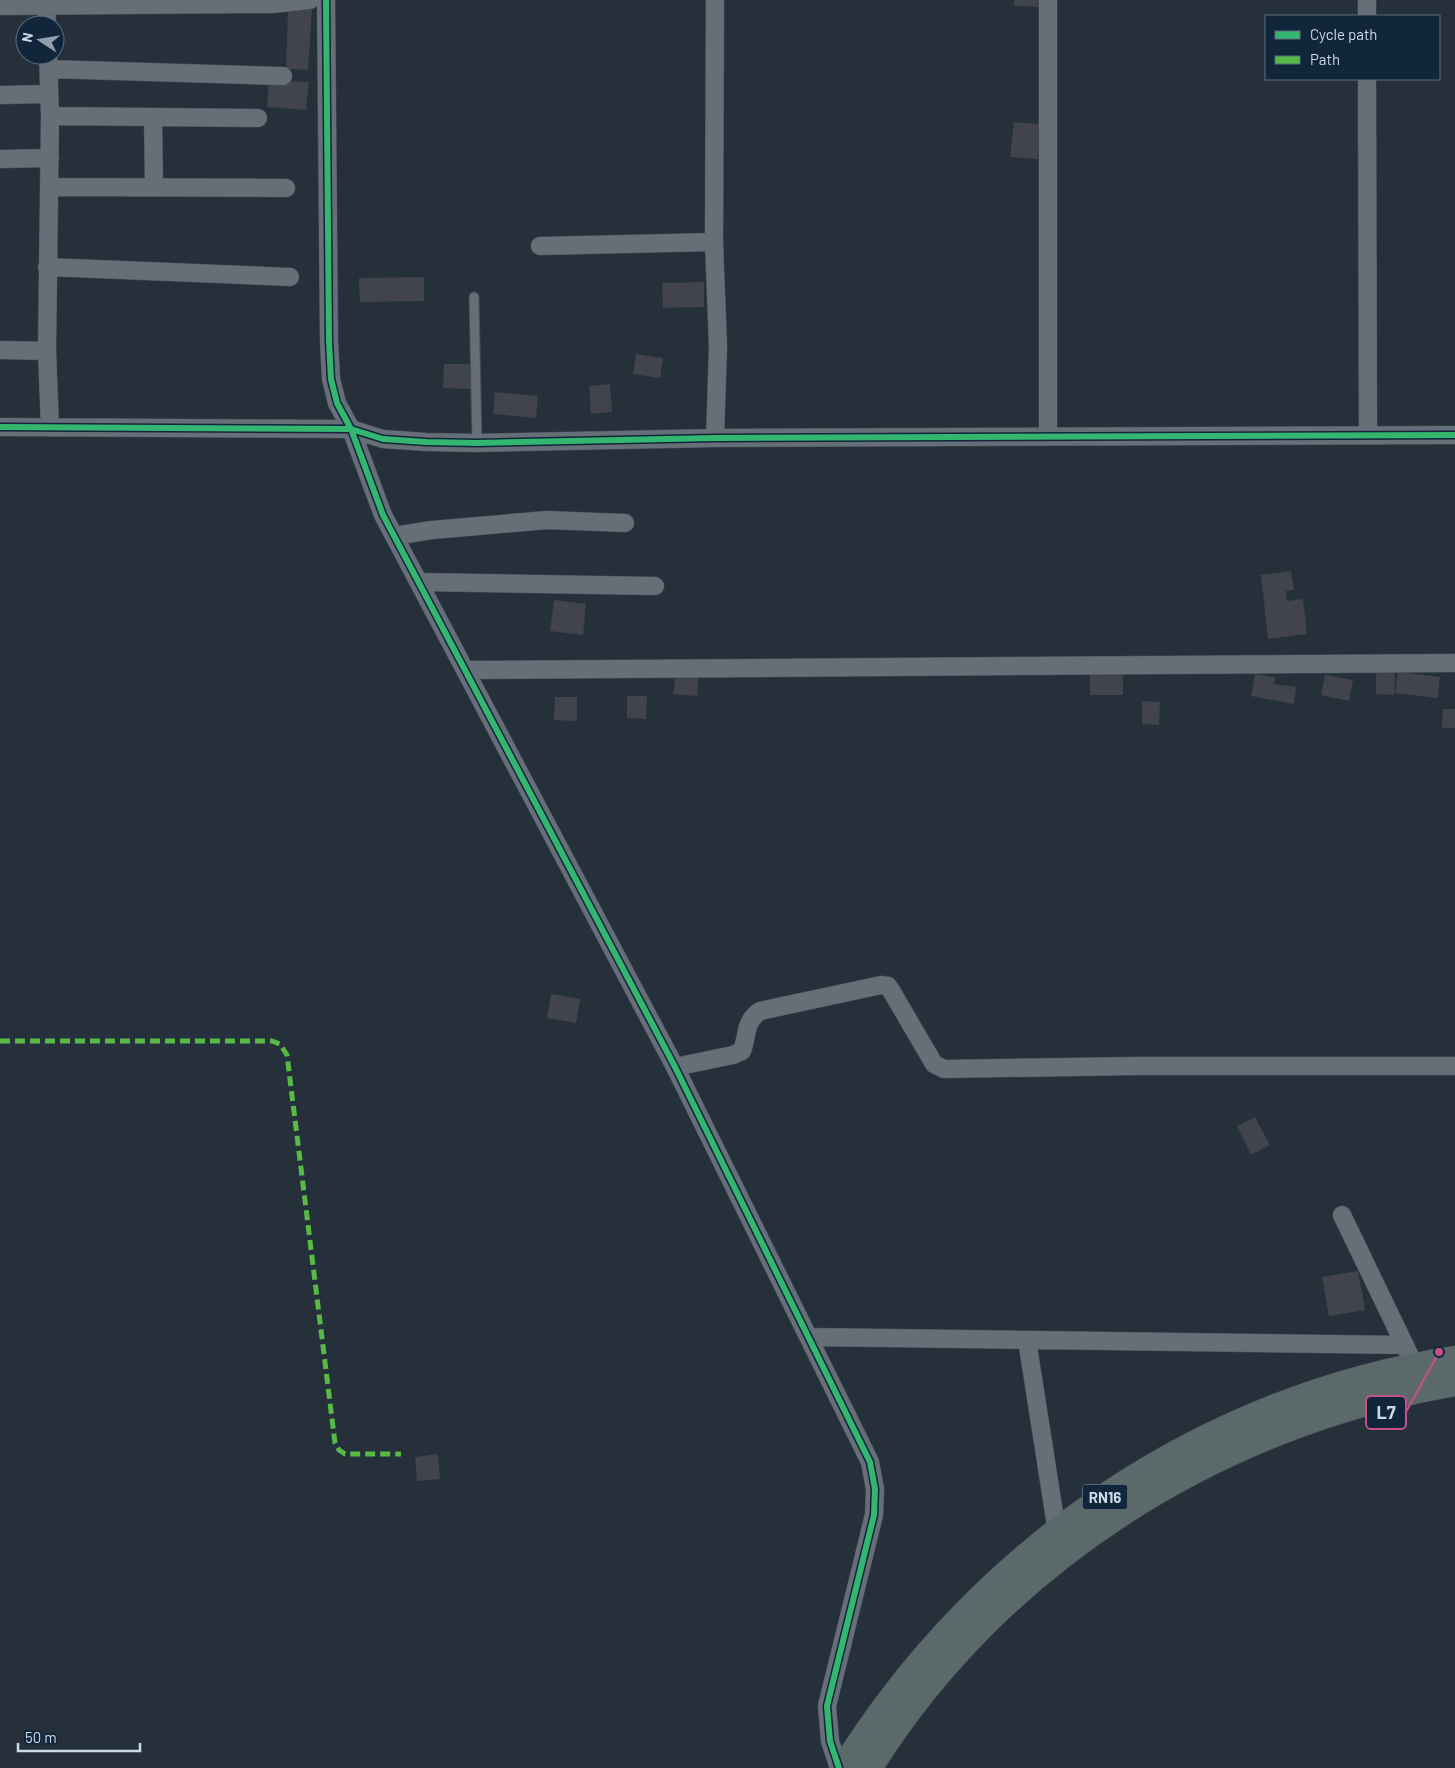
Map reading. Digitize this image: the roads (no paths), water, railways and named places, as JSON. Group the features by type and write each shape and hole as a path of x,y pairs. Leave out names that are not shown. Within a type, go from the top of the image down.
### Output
{"highway":[{"name":"RN16","path":"845,1768 881,1713 926,1656 975,1603 1001,1578 1086,1510 1147,1471 1227,1429 1311,1396 1380,1375 1410,1356 1455,1360"},
{"name":"RN16","path":"868,1768 916,1700 962,1646 1032,1579 1066,1551 1124,1510 1192,1470 1280,1429 1373,1399 1455,1382"}],"street":[{"path":"0,6 135,3 273,4 310,0"},
{"path":"326,0 329,341 331,379 337,403 351,429 383,514 394,536 675,1066 865,1450 872,1469 876,1502 871,1529 828,1706 830,1741 839,1768"},
{"path":"715,0 714,242 718,346 715,438"},
{"path":"1048,0 1048,437"},
{"path":"1367,0 1367,15"},
{"path":"65,63 283,76"},
{"path":"49,65 50,158 47,351 50,427"},
{"path":"1367,80 1368,435"},
{"path":"0,95 48,94"},
{"path":"50,116 258,118"},
{"path":"153,117 154,187"},
{"path":"0,159 50,158"},
{"path":"49,187 286,188"},
{"path":"540,246 714,242"},
{"path":"47,268 290,277"},
{"path":"0,350 47,351"},
{"path":"0,427 351,429 384,439 426,442 715,438 1455,435"},
{"path":"394,536 432,530 547,520 625,523"},
{"path":"420,582 654,586"},
{"path":"466,670 1455,663"},
{"path":"675,1066 742,1051 748,1026 753,1016 760,1011 881,985 888,986 934,1064 944,1069 1136,1066 1455,1066"},
{"path":"809,1337 1027,1340 1410,1356 1342,1215"},
{"path":"1027,1340 1057,1532"}],"lane":[{"path":"474,297 477,442"}],"place":[{"name":"L7","path":"1439,1352"}]}
